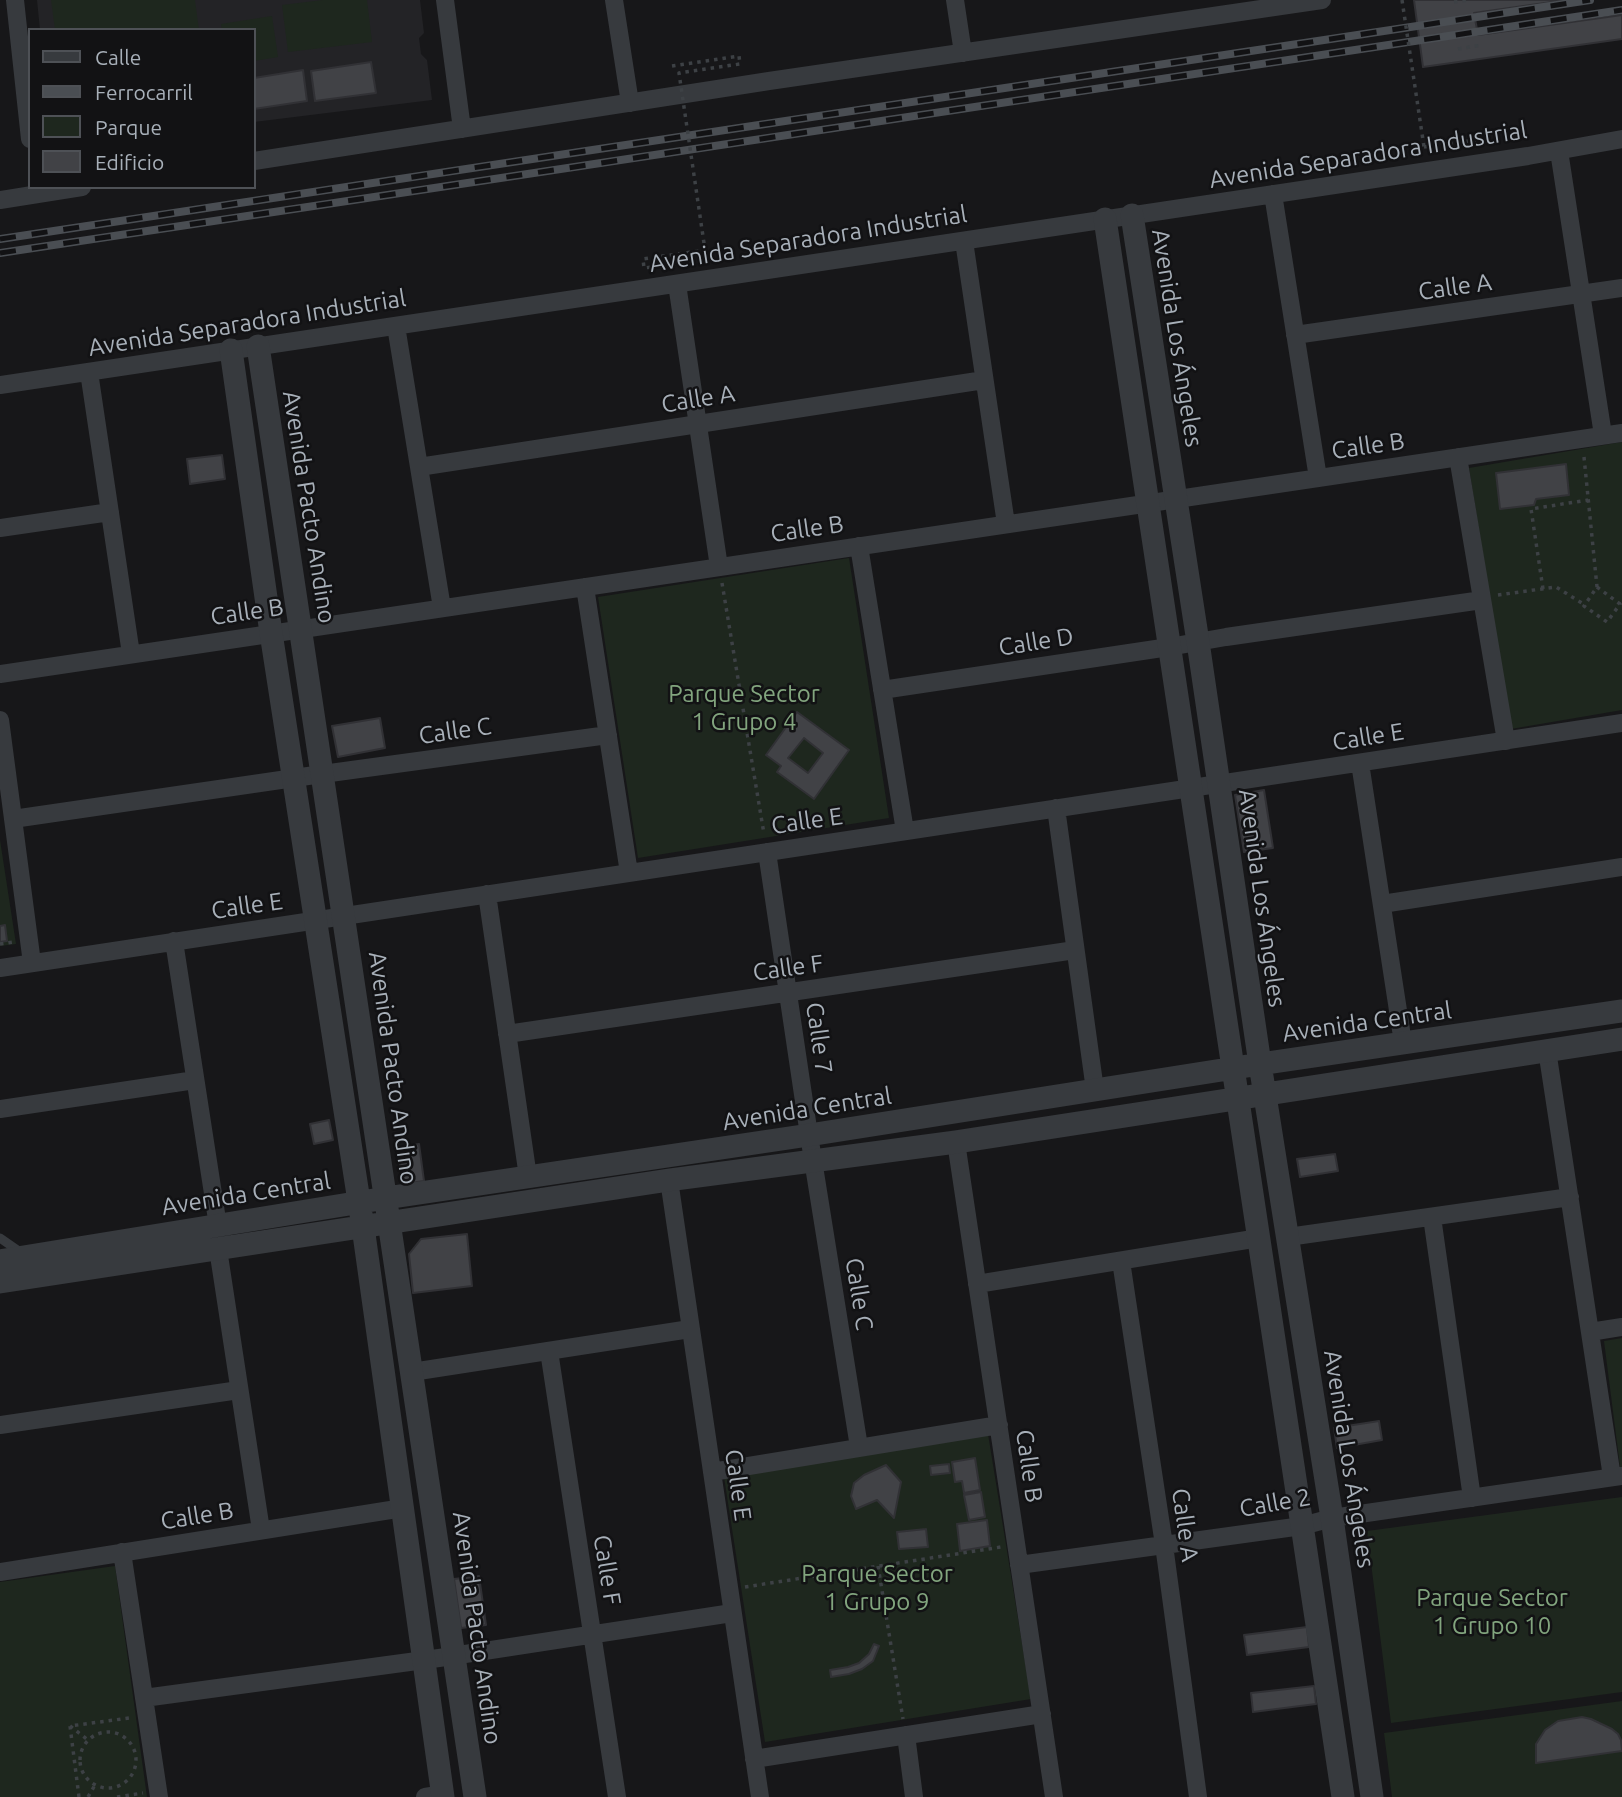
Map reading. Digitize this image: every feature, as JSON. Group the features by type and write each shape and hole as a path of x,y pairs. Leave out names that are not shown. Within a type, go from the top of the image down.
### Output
{"street":[{"path":"15,0 28,120"},
{"path":"445,0 462,129"},
{"path":"614,0 630,103"},
{"path":"955,0 963,53"},
{"path":"256,161 769,81 1319,0"},
{"name":"Avenida Separadora Industrial","path":"0,385 1559,151 1622,139"},
{"path":"1559,151 1603,435"},
{"path":"0,200 35,191 58,189"},
{"path":"1273,194 1318,478"},
{"name":"Avenida Los Ángeles","path":"1132,215 1260,1064 1332,1518 1372,1797"},
{"path":"1105,219 1343,1797"},
{"path":"964,241 1006,524"},
{"path":"677,284 719,567"},
{"name":"Calle A","path":"1295,335 1622,288"},
{"path":"396,326 442,608"},
{"name":"Avenida Pacto Andino","path":"258,346 301,629 315,920 363,1227 402,1508 475,1797"},
{"name":"Avenida Pacto Andino","path":"231,350 271,634 344,916 412,1372 439,1658 437,1796"},
{"path":"89,372 131,654"},
{"name":"Calle A","path":"419,467 985,380"},
{"name":"Calle B","path":"0,674 1622,433"},
{"path":"1458,457 1506,741"},
{"path":"0,528 110,512"},
{"path":"859,546 905,831"},
{"path":"585,587 629,873"},
{"path":"1198,642 1482,599"},
{"name":"Calle D","path":"882,690 1198,642"},
{"path":"0,720 32,963"},
{"name":"Calle E","path":"0,968 1622,723"},
{"name":"Calle C","path":"308,776 608,735"},
{"path":"1360,763 1403,1044"},
{"path":"13,819 308,776"},
{"path":"1056,808 1094,1090"},
{"name":"Calle 7","path":"767,852 811,1148"},
{"path":"1382,904 1622,867"},
{"path":"487,894 528,1177"},
{"path":"174,941 218,1226"},
{"name":"Calle F","path":"508,1034 1075,950"},
{"name":"Avenida Central","path":"0,1282 668,1180 1094,1090 1622,1011"},
{"name":"Avenida Central","path":"0,1261 528,1177 811,1148 956,1142 1622,1040"},
{"path":"1547,1050 1590,1332 1617,1477"},
{"path":"0,1109 195,1080"},
{"name":"Calle B","path":"956,1142 1054,1797"},
{"name":"Calle C","path":"811,1148 859,1447"},
{"name":"Calle E","path":"668,1180 760,1797"},
{"path":"1288,1237 1570,1197"},
{"path":"1432,1217 1472,1498"},
{"path":"977,1284 1259,1238"},
{"path":"218,1249 261,1530"},
{"name":"Calle A","path":"1121,1261 1164,1545 1198,1797"},
{"path":"1590,1332 1622,1327"},
{"path":"412,1372 690,1329"},
{"name":"Calle F","path":"549,1351 617,1797"},
{"path":"0,1425 239,1390"},
{"path":"712,1472 999,1424"},
{"name":"Calle 2","path":"1019,1565 1302,1526 1332,1518 1617,1477"},
{"name":"Calle B","path":"0,1572 402,1508"},
{"path":"122,1552 144,1698 151,1795"},
{"path":"144,1698 439,1658 733,1613"},
{"path":"754,1759 1042,1714"},
{"path":"906,1735 914,1797"}],"lane":[{"path":"0,1238 27,1256"}],"path":[{"path":"1402,0 1424,148 1483,139"},
{"path":"1454,2 1469,0"},
{"path":"1458,49 1482,45"},
{"path":"672,66 738,56 740,64 680,73 705,250 643,259 644,268 705,260"},
{"path":"1582,439 1597,587 1585,605"},
{"path":"1542,589 1531,509 1588,500"},
{"path":"719,567 767,852"},
{"path":"1482,599 1556,587 1607,622 1621,603 1597,587"},
{"path":"729,1589 1016,1545"},
{"path":"878,1566 906,1735"},
{"path":"70,1726 134,1717"},
{"path":"70,1726 88,1740"},
{"path":"70,1726 79,1797"},
{"path":"106,1731 117,1733 130,1741 136,1759 129,1779 114,1787 95,1786 87,1780 79,1763 83,1745 97,1733 106,1731"},
{"path":"129,1779 136,1784"},
{"path":"88,1797 95,1786"},
{"path":"117,1797 151,1795"}],"shaded area":[{"path":"37,0 420,0 424,33 419,38 421,54 427,60 432,100 256,122 256,28 40,28"}],"green space":[{"path":"51,0 195,0 199,28 55,28"},
{"path":"323,0 367,0 372,42 288,52 282,5"},
{"path":"272,16 278,57 256,61 256,28 222,28 221,24"},
{"path":"1622,442 1622,710 1511,729 1469,468"},
{"name":"Parque Sector 1 Grupo 4","path":"849,558 889,818 638,858 598,597"},
{"path":"0,840 16,944 0,946"},
{"path":"1622,1338 1622,1482 1604,1341"},
{"name":"Parque Sector 1 Grupo 9","path":"988,1434 1031,1699 765,1742 724,1477"},
{"name":"Parque Sector 1 Grupo 10","path":"1622,1497 1622,1692 1391,1723 1367,1531"},
{"path":"115,1566 147,1797 0,1797 0,1582"},
{"path":"1622,1701 1622,1797 1392,1797 1384,1733"}],"building":[{"path":"1414,0 1566,0 1474,13 1478,35 1622,15 1622,39 1423,67"},
{"path":"371,62 376,93 315,101 311,71"},
{"path":"303,70 307,101 256,109 256,78"},
{"path":"222,455 225,479 190,484 187,459"},
{"path":"1566,464 1569,495 1536,499 1534,505 1500,509 1496,473"},
{"path":"797,712 849,750 814,799 777,772 781,766 766,755","holes":["804,738 823,753 808,773 788,758"]},
{"path":"380,718 385,748 338,757 332,726"},
{"path":"1264,790 1273,848 1244,852 1235,795"},
{"path":"5,925 7,941 0,942 0,926"},
{"path":"329,1120 333,1140 314,1144 310,1124"},
{"path":"419,1144 424,1181 403,1184 398,1148"},
{"path":"1335,1154 1338,1171 1300,1177 1297,1159"},
{"path":"467,1234 472,1286 413,1293 409,1254 421,1239"},
{"path":"1379,1421 1382,1440 1337,1448 1334,1428"},
{"path":"975,1458 980,1490 964,1493 962,1481 955,1482 952,1462"},
{"path":"949,1464 950,1473 931,1475 930,1466"},
{"path":"886,1465 901,1482 894,1518 877,1500 856,1509 851,1496 854,1483"},
{"path":"981,1492 985,1517 969,1520 964,1495"},
{"path":"987,1520 990,1546 960,1551 957,1524"},
{"path":"926,1529 928,1547 899,1549 897,1532"},
{"path":"479,1576 486,1625 461,1628 454,1579"},
{"path":"1307,1627 1309,1647 1247,1655 1244,1635"},
{"path":"874,1644 879,1646 873,1661 849,1674 831,1677 830,1670 859,1663 869,1654"},
{"path":"1314,1686 1316,1704 1253,1712 1251,1693"},
{"path":"1582,1717 1618,1734 1622,1751 1536,1763 1536,1744 1545,1730 1558,1721"}],"railway":[{"path":"0,239 1590,0"},
{"path":"0,253 1622,10"}]}
